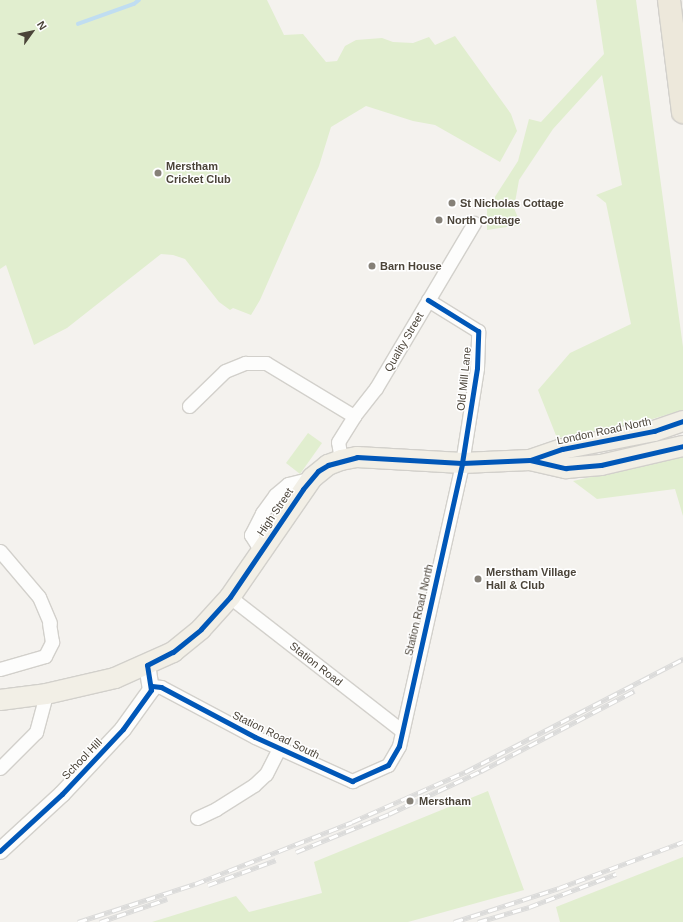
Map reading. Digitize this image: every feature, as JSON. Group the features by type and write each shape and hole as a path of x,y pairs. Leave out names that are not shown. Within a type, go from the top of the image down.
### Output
{"highway":[{"path":"669,0 683,112"}],"main road":[{"name":"London Road North","path":"530,460 562,449 646,433 683,421"},
{"name":"London Road North","path":"462,463 530,460 566,468 601,465 683,446"},
{"name":"High Street","path":"0,700 46,694 115,678 147,666 189,640 230,596 312,478 328,465 340,460 357,457 462,463"}],"street":[{"name":"Quality Street","path":"340,460 338,442 354,416 376,388 474,223"},
{"name":"Old Mill Lane","path":"428,300 478,331 477,368 462,463"},
{"path":"189,406 225,371 245,363 266,363 354,416"},
{"name":"Station Road North","path":"392,760 402,731 462,463"},
{"path":"0,551 39,597 49,623 52,642 45,656 0,669"},
{"name":"Station Road","path":"230,596 402,731"},
{"path":"147,666 152,686"},
{"name":"Station Road South","path":"152,686 161,687 279,749 352,781 383,769 392,760"},
{"name":"School Hill","path":"0,851 62,794 123,729 149,696 152,686"},
{"path":"0,768 36,732 46,694"},
{"path":"197,818 216,809 254,785 266,774 279,749"}],"green space":[{"name":"Merstham Cricket Club","path":"0,0 267,0 284,35 303,34 326,62 337,61 345,46 356,40 382,38 393,42 413,43 429,37 435,45 455,36 511,114 517,131 500,162 435,125 413,121 366,106 331,127 319,166 260,300 251,315 233,308 230,310 219,302 185,259 173,255 161,254 67,328 34,345 6,265 0,269"},
{"path":"596,0 636,0 683,347 683,410 625,427 557,438 538,390 570,353 631,324 606,203 596,195 622,185 602,75 553,129 519,180 514,208 521,225 487,230 487,209 518,161 529,119 541,122 604,54"},
{"path":"308,433 322,443 300,474 286,463"},
{"path":"683,456 683,516 675,489 597,499 573,481"},
{"path":"488,791 524,890 408,922 152,922 236,896 249,912 322,893 314,862"},
{"path":"683,857 683,922 560,922 556,907"}],"waterway":[{"path":"78,24 134,4 139,0"}],"railway":[{"path":"78,922 195,884 352,822 465,772 683,659"},
{"path":"296,852 389,814 481,771 634,691"},
{"path":"454,922 559,888 683,842"},
{"path":"208,885 276,860"},
{"path":"478,922 529,907 616,874"},
{"path":"100,922 167,899"}],"cycle path":[{"path":"152,686 161,687 255,737 352,781 388,765 399,746 462,463 477,368 478,331 428,300"},
{"path":"530,460 562,449 654,431 683,421"},
{"path":"0,851 62,794 123,729 151,690 147,665 173,652 201,629 230,597 303,489 318,471 328,465 357,457 462,463 530,460 566,468 601,465 683,446"}],"place":[{"name":"Merstham Cricket Club","path":"158,173"},
{"name":"St Nicholas Cottage","path":"452,203"},
{"name":"North Cottage","path":"439,220"},
{"name":"Barn House","path":"372,266"},
{"name":"Merstham Village Hall & Club","path":"478,579"},
{"name":"Merstham","path":"410,801"}]}
